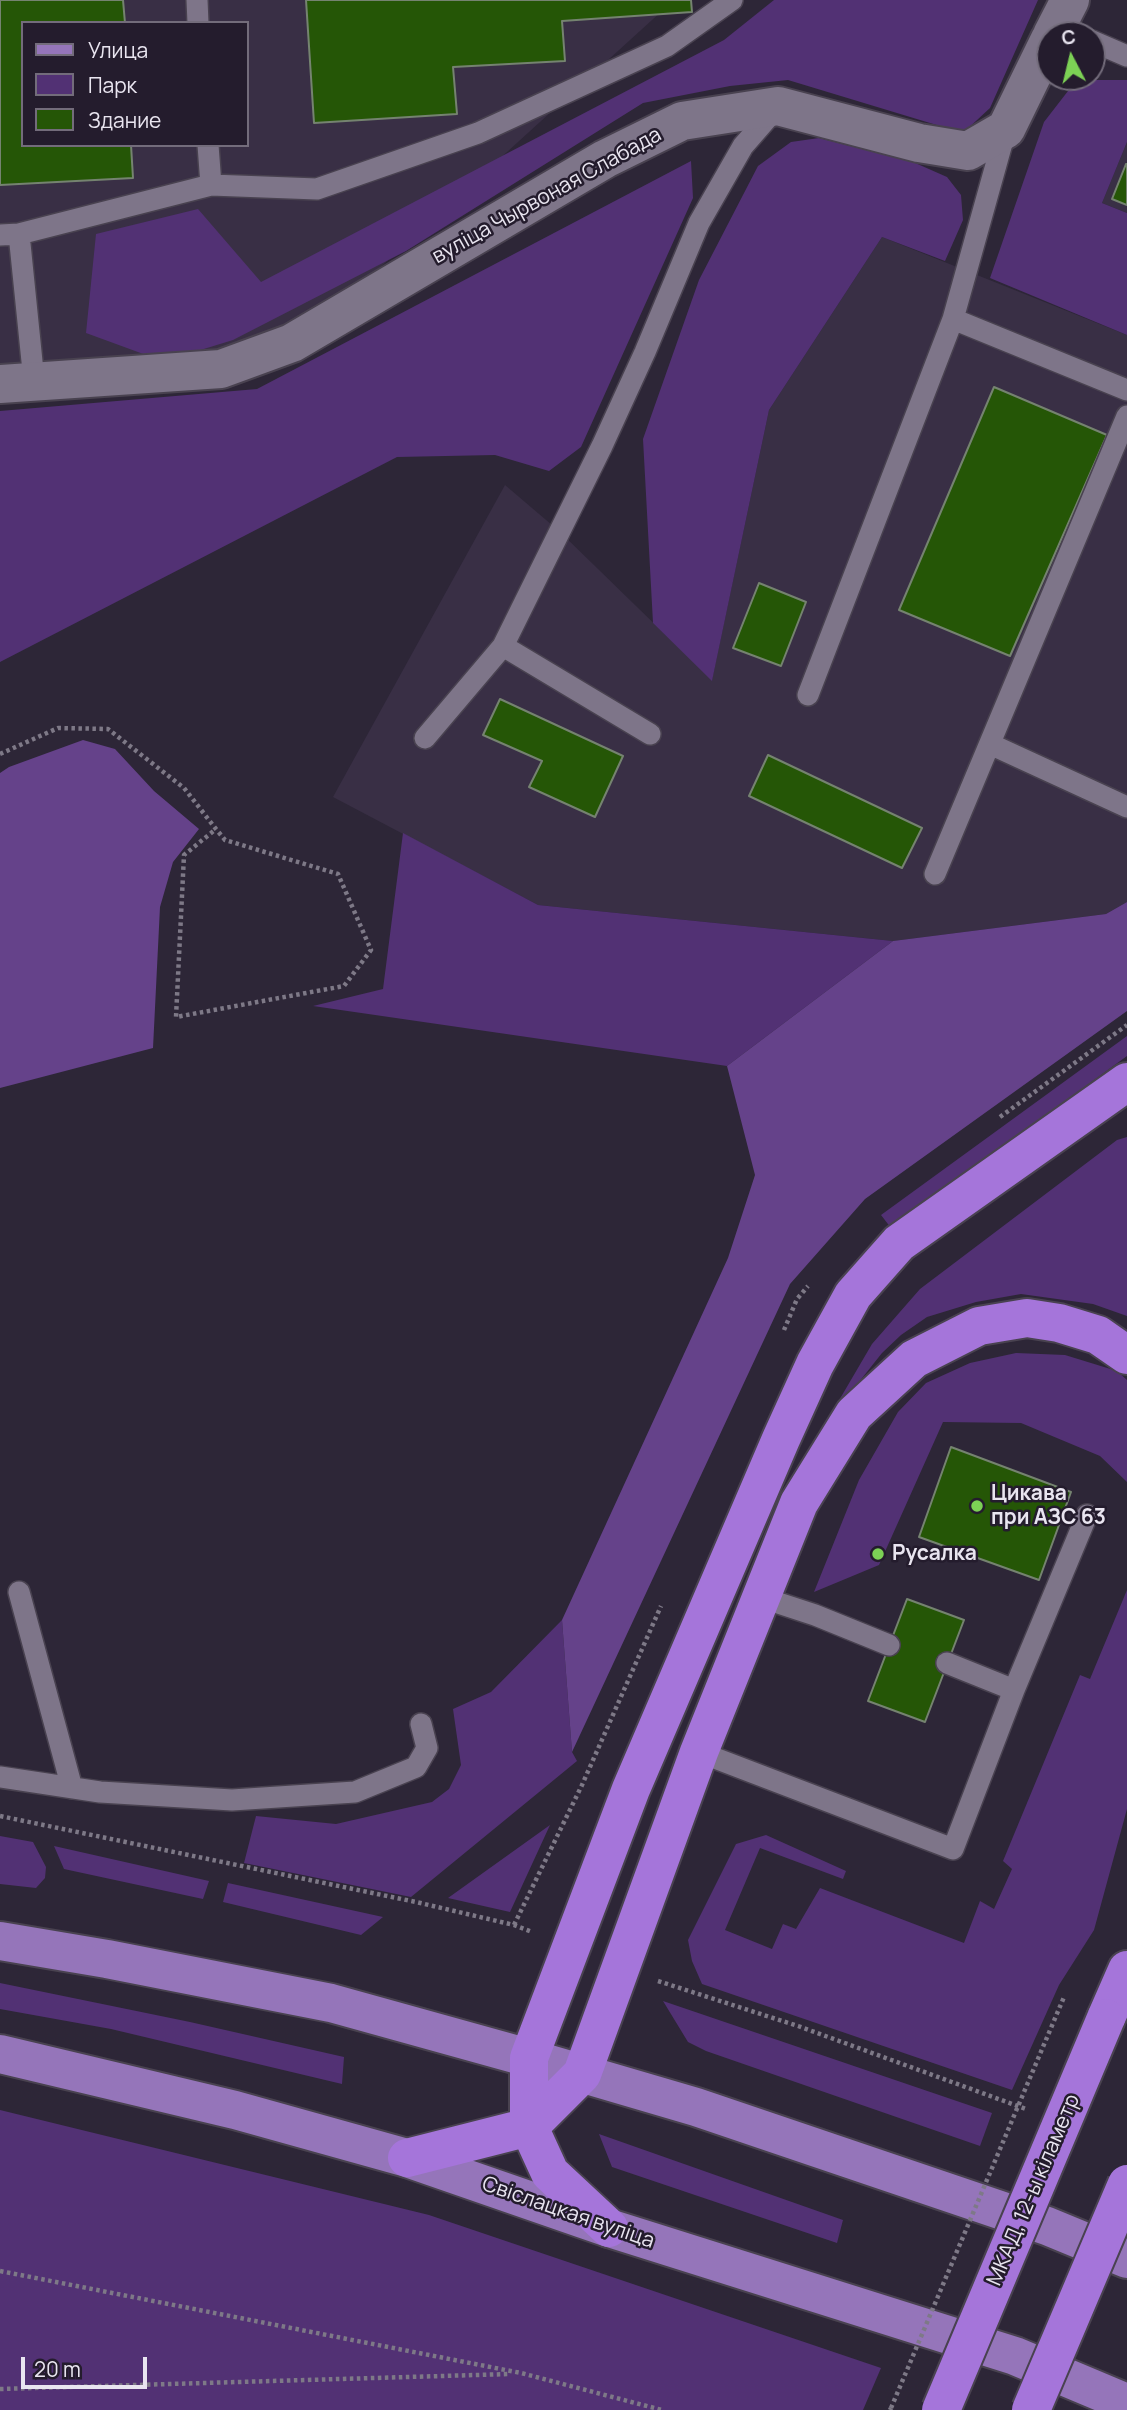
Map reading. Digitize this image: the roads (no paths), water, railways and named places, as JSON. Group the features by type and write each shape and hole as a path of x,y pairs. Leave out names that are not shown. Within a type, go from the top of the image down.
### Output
{"highway":[{"path":"609,2228 550,2173 530,2127 529,2058 631,1789 781,1439 815,1364 853,1295 899,1243 1127,1082"},
{"path":"1082,1114 1127,1111"},
{"path":"407,2158 530,2127 582,2074 699,1752 760,1597 799,1503 854,1414 914,1359 979,1326 1027,1318 1059,1323 1117,1341"},
{"name":"МКАД, 12-ы кіламетр","path":"941,2410 1127,1970"},
{"path":"1031,2410 1127,2184"}],"main road":[{"path":"0,1941 331,2003 529,2058 696,2107 1047,2226 1127,2259"},
{"name":"Свіслацкая вуліца","path":"0,2054 235,2110 407,2158 609,2228 1015,2356 1127,2403"}],"street":[{"path":"1006,129 1036,74"},
{"name":"вуліца Чырвоная Слабада","path":"17,383 221,369 292,343 605,159 682,121 778,106 919,143 968,151 1006,129"}],"lane":[{"path":"197,0 198,21"},
{"path":"17,383 9,235 211,185 317,189 478,133 667,46 732,0"},
{"path":"1106,47 1127,56"},
{"path":"425,738 503,646 602,446 699,223 743,146 778,106"},
{"path":"808,695 953,319 1006,129"},
{"path":"208,147 211,185"},
{"path":"953,319 1127,390"},
{"path":"935,874 1127,416"},
{"path":"503,646 650,734"},
{"path":"989,744 1127,807"},
{"path":"699,1752 953,1849 1014,1690 1087,1515"},
{"path":"19,1592 72,1788"},
{"path":"760,1597 816,1615 890,1645"},
{"path":"947,1663 1014,1690"},
{"path":"0,1777 100,1792 232,1800 355,1792 416,1767 428,1748 421,1724"}],"place":[{"name":"Цикава при АЗС 63","path":"977,1506"},
{"name":"Русалка","path":"878,1554"}]}
